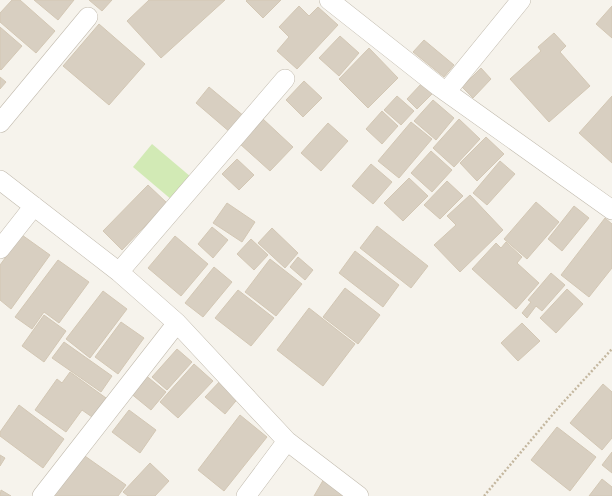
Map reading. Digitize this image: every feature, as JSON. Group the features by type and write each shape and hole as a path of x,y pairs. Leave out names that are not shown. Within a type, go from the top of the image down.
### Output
{"street":[{"path":"329,0 446,92 612,210"},
{"path":"446,92 521,0"},
{"path":"0,123 88,18"},
{"path":"118,272 285,79"},
{"path":"0,180 118,272 177,323 288,441 359,496"},
{"path":"0,249 34,206"},
{"path":"42,496 177,323"},
{"path":"246,496 288,441"}],"path":[{"path":"484,496 559,407 612,349"}],"green space":[{"path":"152,144 191,177 172,200 133,167"}],"building":[{"path":"12,0 20,0 55,31 36,53 0,22 0,13"},
{"path":"34,0 74,0 58,20"},
{"path":"89,0 112,0 102,11"},
{"path":"149,0 225,0 161,58 127,21"},
{"path":"281,0 263,18 246,1"},
{"path":"299,6 309,16 318,7 338,25 297,69 277,51 289,37 279,27"},
{"path":"612,6 612,38 596,24"},
{"path":"99,24 145,64 109,105 63,66"},
{"path":"0,27 22,46 1,70 0,69"},
{"path":"554,33 566,46 560,52 590,86 549,122 510,79 541,51 538,47"},
{"path":"340,36 359,53 339,76 319,58"},
{"path":"424,40 454,65 444,77 413,52"},
{"path":"369,48 398,78 368,108 339,79"},
{"path":"481,68 491,79 473,98 462,87"},
{"path":"0,77 6,82 0,89"},
{"path":"304,81 322,98 303,117 286,100"},
{"path":"422,83 433,93 417,109 407,99"},
{"path":"209,87 245,117 231,133 196,103"},
{"path":"397,96 414,111 401,125 384,110"},
{"path":"612,96 612,163 579,133"},
{"path":"433,100 454,118 436,140 414,121"},
{"path":"382,111 398,126 382,144 366,129"},
{"path":"263,119 293,147 270,171 240,144"},
{"path":"459,119 480,139 454,167 433,148"},
{"path":"411,122 432,139 399,178 378,161"},
{"path":"328,123 348,141 321,171 301,153"},
{"path":"486,137 504,154 477,181 460,163"},
{"path":"431,151 452,170 432,192 411,173"},
{"path":"237,159 254,175 239,190 222,174"},
{"path":"500,161 515,174 487,205 473,193"},
{"path":"371,164 392,182 373,204 352,186"},
{"path":"409,178 428,196 403,221 384,203"},
{"path":"447,181 463,196 440,219 424,205"},
{"path":"148,185 167,203 122,250 103,231"},
{"path":"470,195 503,230 460,272 434,245 456,225 447,216"},
{"path":"536,202 559,222 527,259 504,239"},
{"path":"227,203 255,222 242,242 213,223"},
{"path":"574,206 589,218 562,251 548,239"},
{"path":"605,218 612,224 612,268 589,297 561,275"},
{"path":"377,226 428,266 411,288 360,248"},
{"path":"212,227 228,240 213,258 198,244"},
{"path":"272,228 298,253 285,268 258,243"},
{"path":"22,235 50,255 11,309 0,300 0,265"},
{"path":"175,236 208,264 181,296 148,268"},
{"path":"251,239 268,255 254,270 237,254"},
{"path":"506,242 522,257 517,263 539,283 516,309 472,269 496,243 501,248"},
{"path":"355,251 399,285 383,307 339,273"},
{"path":"298,257 313,270 305,280 290,267"},
{"path":"270,259 302,284 276,316 245,292"},
{"path":"58,260 89,282 59,323 44,312 32,329 15,317"},
{"path":"214,267 232,282 203,317 185,303"},
{"path":"551,273 565,285 542,311 536,306 527,318 522,313 531,302 528,300"},
{"path":"345,288 380,315 358,344 323,317"},
{"path":"567,289 583,304 556,333 540,318"},
{"path":"238,290 274,318 251,346 215,318"},
{"path":"103,291 127,309 90,358 66,339"},
{"path":"309,308 355,344 323,386 277,350"},
{"path":"44,315 66,331 44,362 22,346"},
{"path":"121,322 144,338 118,374 95,357"},
{"path":"522,323 540,341 518,361 501,343"},
{"path":"64,342 112,376 101,392 52,358"},
{"path":"177,349 192,362 167,390 152,377"},
{"path":"194,364 213,381 178,418 160,402"},
{"path":"70,372 106,398 92,417 82,410 66,432 35,410 57,379 62,383"},
{"path":"144,374 166,392 151,410 129,392"},
{"path":"222,379 240,396 225,414 205,397"},
{"path":"603,384 612,392 612,438 602,450 570,423"},
{"path":"19,405 64,439 43,468 0,436 0,432"},
{"path":"129,410 156,430 140,453 112,432"},
{"path":"240,415 267,437 224,491 198,470"},
{"path":"557,427 596,457 570,491 531,460"},
{"path":"612,452 612,473 602,465"},
{"path":"82,454 126,485 118,496 49,496"},
{"path":"0,455 5,458 0,466"},
{"path":"150,463 169,481 155,496 128,496 123,492"},
{"path":"325,477 345,496 314,496"},
{"path":"602,479 612,487 612,496 589,496"},
{"path":"1,490 11,496 0,496"}]}
